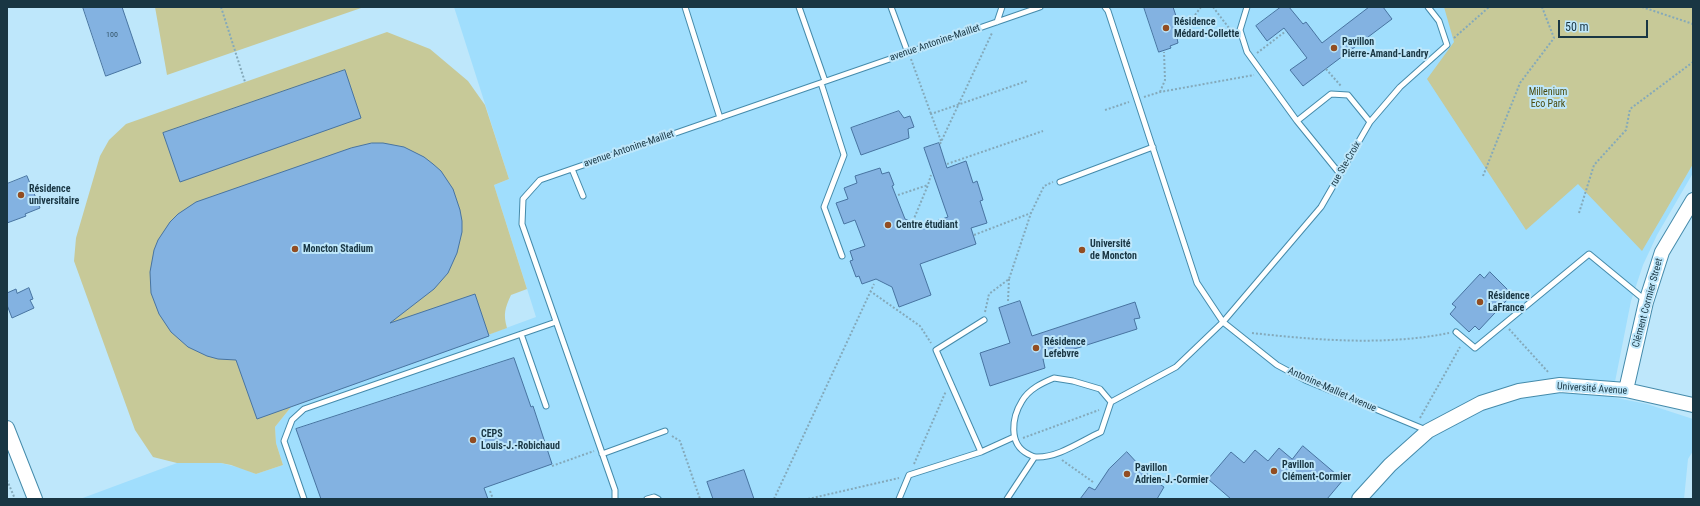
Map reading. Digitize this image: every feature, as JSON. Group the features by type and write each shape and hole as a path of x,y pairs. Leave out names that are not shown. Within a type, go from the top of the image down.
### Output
{"street":[{"name":"Clément Cormier Street","path":"1626,390 1646,302 1662,252 1693,200"},
{"name":"Université Avenue","path":"1359,499 1422,429 1481,403 1519,391 1560,385 1626,390 1693,406"},
{"path":"7,428 35,499"}],"lane":[{"path":"685,7 720,118"},
{"path":"799,7 844,155 824,208 842,256"},
{"path":"891,7 908,53"},
{"path":"997,22 1002,7"},
{"name":"avenue Antonine-Maillet","path":"615,499 615,490 602,451 522,224 523,199 540,180 1040,7"},
{"path":"1105,7 1108,11 1198,283 1222,322"},
{"path":"1247,7 1240,30 1247,52 1297,121 1340,174"},
{"path":"1428,7 1439,21 1447,45"},
{"name":"rue Ste-Croix","path":"1111,404 1176,367 1222,322 1321,207 1370,122 1400,87 1447,45"},
{"path":"1297,121 1331,94 1348,95 1370,122"},
{"path":"1060,182 1153,147"},
{"path":"572,169 583,196"},
{"path":"1456,332 1475,348 1589,254 1646,302"},
{"path":"981,452 936,350 984,320"},
{"path":"304,499 284,441 292,420 304,408 556,322"},
{"name":"Antonine-Malliet Avenue","path":"1222,322 1277,365 1305,380 1422,429"},
{"path":"521,334 546,406"},
{"path":"1054,378 1073,381 1100,389 1111,404 1100,432 1054,454 1034,458 1021,451 1015,439 1015,415 1023,399 1039,384 1054,378"},
{"path":"602,451 664,431"},
{"path":"899,499 909,475 981,452 1015,439"},
{"path":"1007,499 1034,458"},
{"path":"648,499 654,497 658,499"}],"path":[{"path":"220,7 245,82"},
{"path":"1184,31 1201,7"},
{"path":"1213,7 1232,32"},
{"path":"1447,45 1489,7"},
{"path":"1482,176 1520,83 1554,38 1542,7"},
{"path":"1642,7 1693,24"},
{"path":"908,53 931,114 940,143 997,22"},
{"path":"1251,58 1286,31"},
{"path":"1160,92 1165,80 1164,52"},
{"path":"1579,212 1594,165 1626,130 1630,109 1693,62"},
{"path":"1326,68 1348,95"},
{"path":"1105,110 1160,92 1263,74"},
{"path":"931,114 1026,81"},
{"path":"947,164 1043,131"},
{"path":"913,221 931,175"},
{"path":"1008,301 1009,279 1031,213 1044,186 1054,182"},
{"path":"898,196 928,185"},
{"path":"974,234 1031,213"},
{"path":"984,320 988,294 1009,279"},
{"path":"774,499 874,284"},
{"path":"870,291 920,326 936,350"},
{"path":"1504,324 1560,385"},
{"path":"1233,331 1348,340 1427,337 1456,332"},
{"path":"1422,429 1464,339"},
{"path":"808,499 909,475 950,381"},
{"path":"1015,439 1111,404"},
{"path":"664,431 680,441 700,499"},
{"path":"552,466 602,451"},
{"path":"1054,454 1093,482"},
{"path":"7,480 15,499"},
{"path":"490,491 493,499"}],"shaded area":[{"name":"Université de Moncton","path":"454,7 1693,7 1693,173 1657,235 1643,265 1631,301 1612,397 1647,404 1693,419 1693,451 1688,459 1684,499 80,499 177,463 221,463 241,468 256,474 283,465 276,443 275,427 291,407 536,317 494,185 509,179"}],"green space":[{"path":"155,7 364,7 167,75"},
{"name":"Millenium Eco Park","path":"1444,7 1693,7 1693,164 1642,251 1578,184 1526,230 1427,79 1454,42"},
{"name":"Moncton Stadium","path":"387,32 430,49 468,81 485,105 509,179 494,185 527,289 511,295 505,311 507,328 291,407 275,427 276,443 283,465 256,474 221,463 177,463 153,457 135,430 74,261 76,238 100,156 109,140 126,124"}],"building":[{"path":"83,7 122,7 141,63 106,76"},
{"name":"Résidence Médard-Collette","path":"1144,7 1173,7 1181,31 1181,36 1177,38 1178,43 1170,46 1171,48 1159,52"},
{"name":"Pavillon Pierre-Amand-Landry","path":"1281,7 1289,7 1303,24 1306,22 1322,43 1369,7 1383,7 1392,19 1303,86 1290,70 1307,58 1284,28 1267,41 1256,26"},
{"path":"345,70 361,118 180,182 163,133"},
{"path":"899,111 904,118 910,116 914,127 908,129 909,138 861,155 851,128"},
{"path":"372,143 383,143 404,147 424,157 433,164 441,171 453,189 462,221 462,232 457,253 448,273 434,289 390,323 475,294 489,336 257,419 236,360 218,359 207,356 188,347 171,332 159,314 151,293 150,272 154,250 158,240 170,222 178,214 196,202 351,148"},
{"name":"Centre étudiant","path":"939,143 947,168 966,161 973,183 977,181 983,200 980,201 987,223 971,228 976,244 920,264 931,295 899,307 892,287 876,279 862,284 859,276 856,277 850,261 853,260 850,251 865,246 855,220 844,224 836,203 848,199 844,188 857,183 855,176 880,168 882,174 889,172 894,185 892,186 905,219 921,226 948,217 924,148"},
{"name":"Résidence universitaire","path":"27,176 40,208 25,214 26,216 7,223 7,184"},
{"name":"Résidence LaFrance","path":"1490,272 1509,291 1503,296 1507,300 1479,330 1475,326 1469,332 1450,314 1456,307 1452,304 1480,274 1484,278"},
{"path":"29,288 33,299 30,300 34,308 12,318 7,305 7,293 16,289 17,293"},
{"name":"Résidence Lefebvre","path":"1020,301 1032,336 1135,302 1140,318 1134,319 1137,329 1043,359 1045,368 990,386 980,353 1010,343 999,308"},
{"name":"CEPS Louis-J.-Robichaud","path":"514,358 531,407 533,406 552,464 484,488 488,499 321,499 296,429"},
{"name":"Pavillon Clément-Cormier","path":"1303,446 1343,480 1327,499 1231,499 1208,479 1231,452 1244,463 1255,450 1268,461 1279,448 1292,459"},
{"name":"Pavillon Adrien-J.-Cormier","path":"1127,452 1152,479 1164,487 1157,499 1080,499 1089,487 1095,490 1109,469"},
{"path":"744,470 754,499 713,499 707,482"}],"place":[{"name":"Résidence Médard-Collette","path":"1166,28"},
{"name":"Pavillon Pierre-Amand-Landry","path":"1334,48"},
{"name":"Résidence universitaire","path":"21,195"},
{"name":"Centre étudiant","path":"888,225"},
{"name":"Moncton Stadium","path":"295,249"},
{"name":"Université de Moncton","path":"1082,250"},
{"name":"Résidence LaFrance","path":"1480,302"},
{"name":"Résidence Lefebvre","path":"1036,348"},
{"name":"CEPS Louis-J.-Robichaud","path":"473,440"},
{"name":"Pavillon Clément-Cormier","path":"1274,471"},
{"name":"Pavillon Adrien-J.-Cormier","path":"1127,474"}]}
